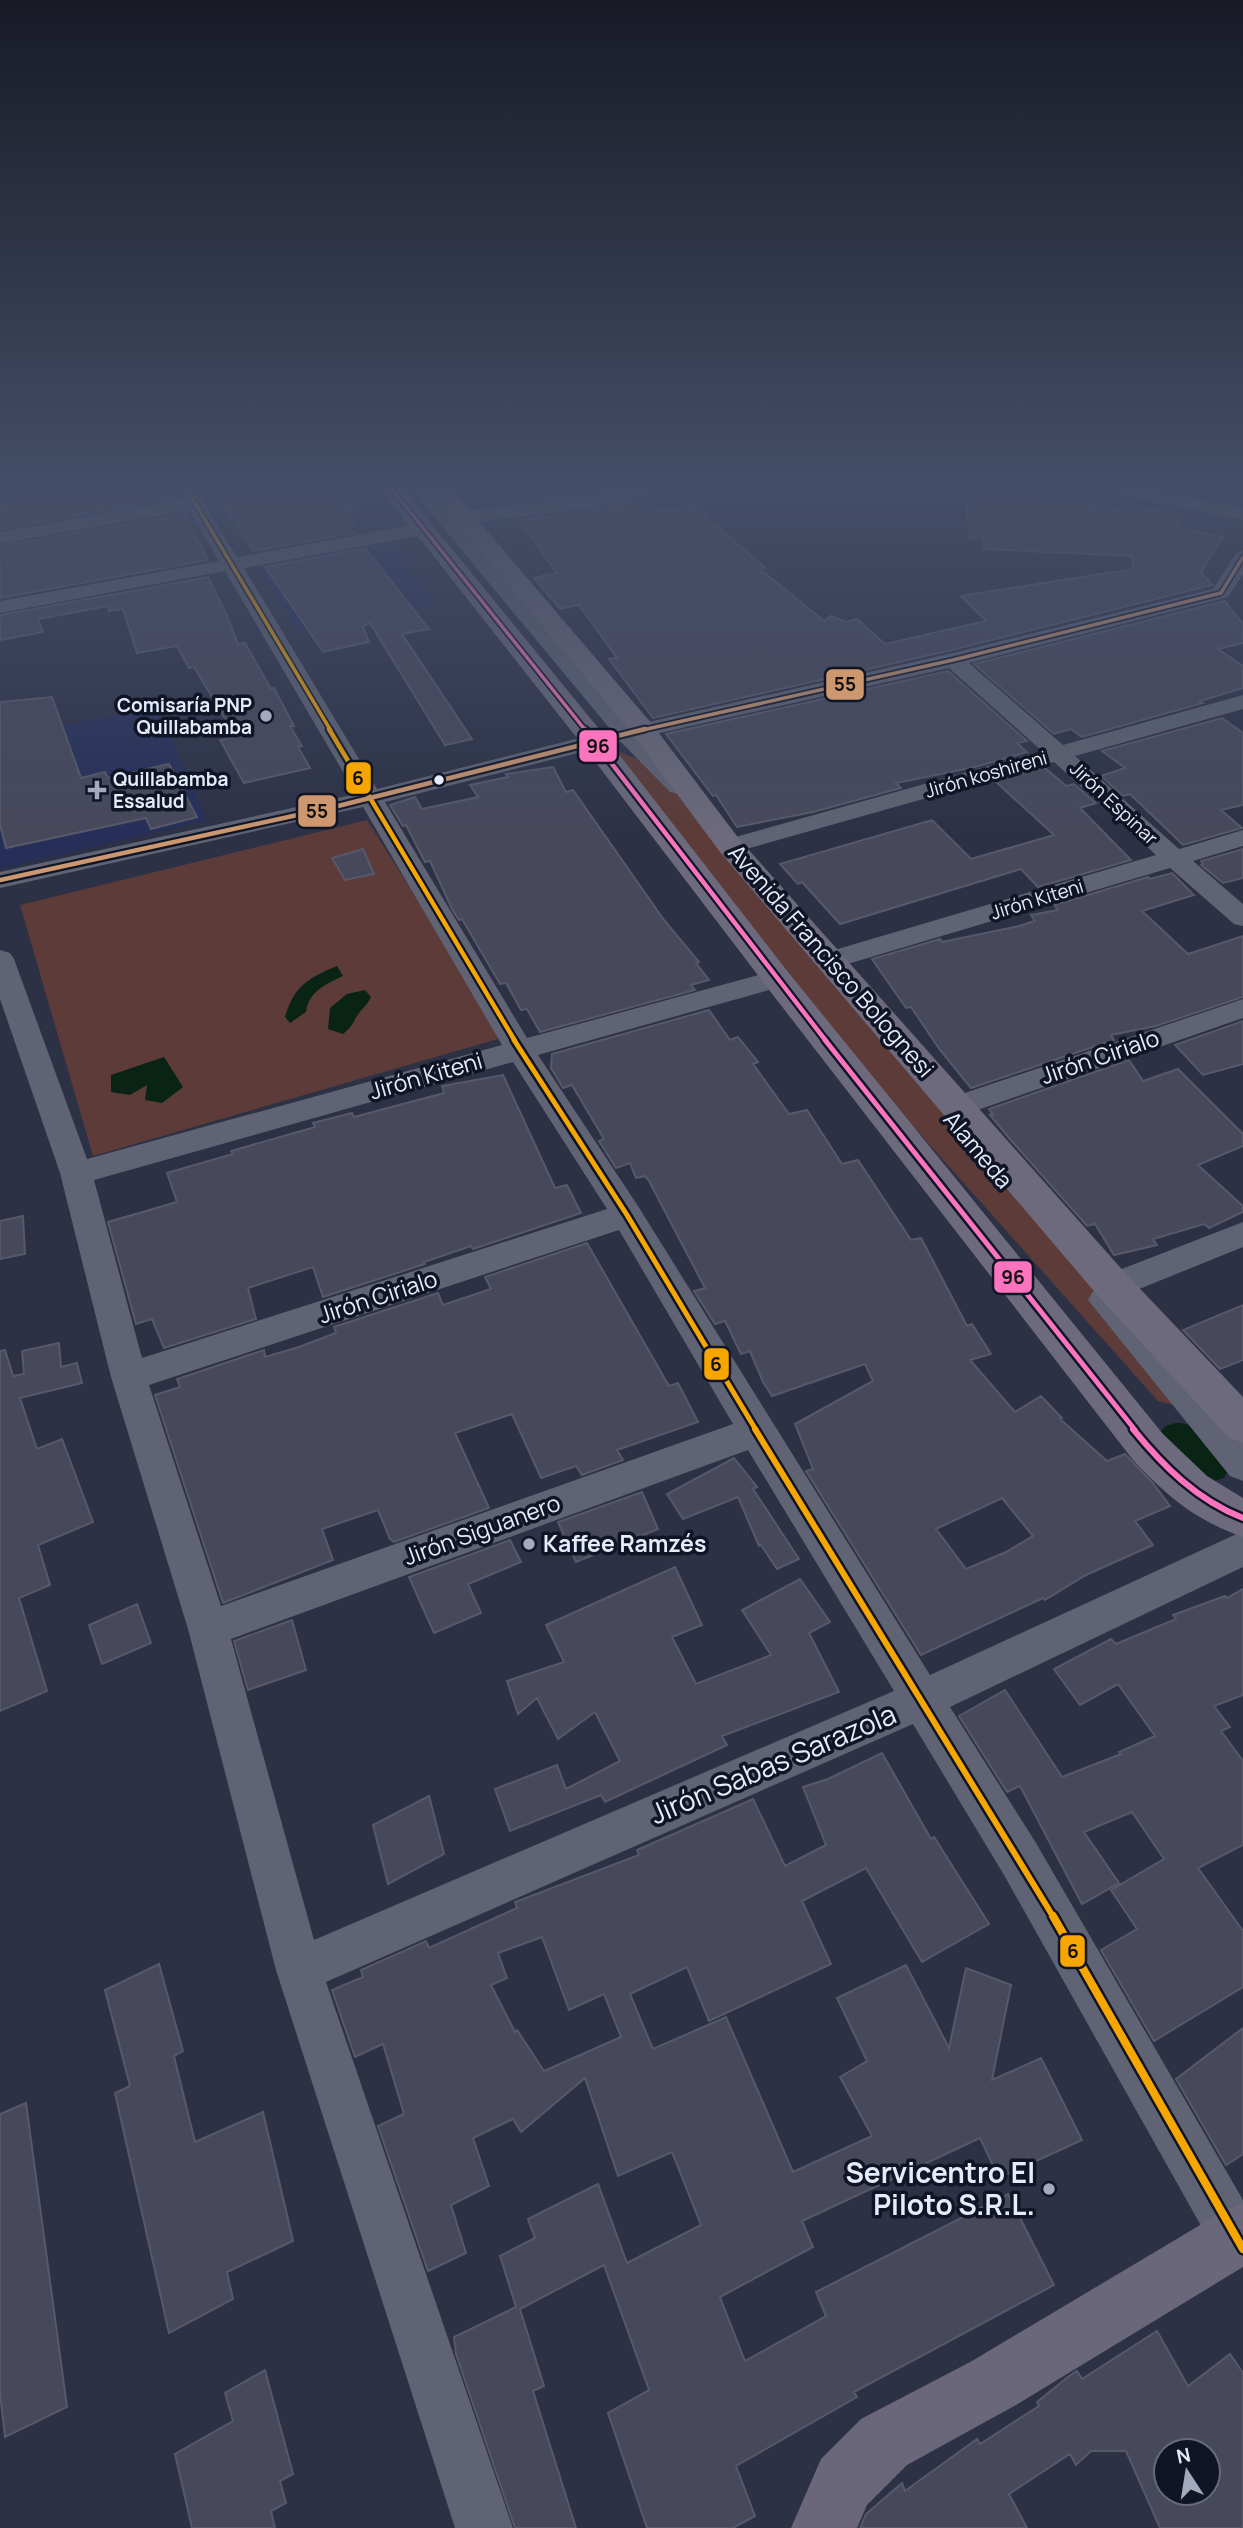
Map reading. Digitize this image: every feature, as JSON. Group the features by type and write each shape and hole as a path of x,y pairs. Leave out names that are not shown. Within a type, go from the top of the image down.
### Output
{"highway":[{"path":"824,2528 844,2482 884,2442 995,2383 1241,2240"}],"main road":[{"name":"Avenida Francisco Bolognesi","path":"481,601 1148,1447 1186,1486 1220,1511 1243,1518"},
{"name":"Avenida Francisco Bolognesi","path":"532,601 635,732 730,846 1113,1286 1243,1425"}],"street":[{"path":"0,607 31,601"},
{"path":"255,601 520,1050 627,1215 755,1431 1020,1859 1241,2240"},
{"path":"519,601 635,732"},
{"path":"0,880 370,798 594,741 954,660 1190,601"},
{"name":"Jirón Espinar","path":"954,660 1243,918"},
{"name":"Jirón koshireni","path":"730,846 1243,702"},
{"name":"Jirón Kiteni","path":"831,960 1243,838"},
{"name":"Alameda","path":"730,846 823,965 1243,1465"},
{"path":"0,959 76,1174 129,1377 208,1629 299,1970 484,2528"},
{"name":"Jirón Kiteni","path":"76,1174 777,979"},
{"name":"Jirón Cirialo","path":"958,1106 1243,1008"},
{"name":"Jirón Cirialo","path":"129,1377 627,1215"},
{"path":"1113,1286 1243,1234"},
{"name":"Jirón Siguanero","path":"208,1629 755,1431"},
{"name":"Jirón Sabas Sarazola","path":"299,1970 921,1700 1243,1548"}],"shaded area":[{"path":"278,601 432,601 435,605 298,634"},
{"name":"Quillabamba Essalud","path":"156,706 207,820 0,869 0,739"},
{"path":"614,749 664,771 831,960 1190,1409 1158,1401 680,865"},
{"path":"367,820 505,1037 93,1156 20,905"},
{"path":"337,966 343,976 319,989 306,1012 290,1023 285,1017 298,990 310,979"},
{"path":"365,990 371,997 348,1029 343,1034 328,1029 330,1008 347,994"},
{"path":"164,1057 183,1087 162,1103 145,1100 147,1085 130,1095 111,1092 111,1075"},
{"path":"1176,1423 1194,1427 1208,1439 1229,1470 1224,1478 1204,1484 1159,1433 1166,1426"}],"building":[{"path":"77,601 220,601 238,644 245,643 271,689 274,688 294,726 290,726 302,746 298,747 310,768 244,783 220,740 236,737 194,667 189,668 177,646 137,653 123,609 109,611 108,606 38,619 43,632 0,640 0,615"},
{"path":"288,601 407,601 429,629 402,634 472,739 445,745 370,623 363,626 369,642 323,652"},
{"path":"553,601 799,601 824,621 831,616 846,622 857,619 885,644 986,621 966,601 1148,601 952,650 653,718 609,659 617,658 579,605 560,609"},
{"path":"1225,601 1243,624 1243,643 1218,649 1243,666 1243,688 1200,701 1203,703 1082,737 1071,729 1054,734 974,664"},
{"path":"948,671 1027,741 1017,743 1027,752 975,767 896,783 901,788 813,812 737,827 716,795 713,796 666,734"},
{"path":"52,697 81,778 105,772 108,778 169,764 197,817 151,829 146,818 6,848 0,825 0,702"},
{"path":"1222,718 1243,733 1243,805 1221,810 1242,828 1183,845 1130,794 1123,796 1101,776 1125,768 1102,751"},
{"path":"553,767 566,792 573,790 664,920 699,962 696,963 709,980 691,985 695,990 540,1032 527,1009 521,1010 506,983 500,984 462,919 459,920 453,911 430,861 425,862 406,825 403,826 390,805 415,797 422,809 478,797 470,785 508,777 506,774"},
{"path":"1044,767 1066,786 1074,784 1096,803 1080,808 1131,860 1038,887 1021,869 840,924 802,882 798,884 780,864 932,820 971,859 1054,835 995,781"},
{"path":"363,849 374,874 345,880 332,858"},
{"path":"1243,849 1243,878 1223,883 1201,865 1201,861"},
{"path":"1172,873 1194,895 1142,911 1188,954 1243,936 1243,997 1156,1026 1111,1035 1114,1040 971,1088 940,1050 911,1007 906,1008 872,959 940,939 942,942 1019,926 1035,921 1031,915 1058,910 1054,905 1148,877 1150,879"},
{"path":"709,1010 730,1040 738,1037 758,1062 753,1064 789,1114 807,1110 842,1164 858,1160 911,1240 921,1238 967,1326 972,1324 991,1354 970,1360 1015,1412 1041,1396 1062,1418 1060,1419 1107,1461 1125,1454 1152,1482 1170,1506 1135,1521 1153,1545 1086,1575 1045,1600 1043,1598 921,1655 806,1471 813,1469 795,1424 873,1381 865,1364 772,1396 750,1351 741,1354 725,1321 715,1324 694,1291 705,1288 649,1181 645,1176 636,1178 630,1163 616,1168 599,1141 604,1139 572,1085 563,1088 551,1068 552,1054","holes":["1002,1498 1033,1536 1006,1552 966,1569 936,1529"]},
{"path":"1243,1021 1243,1064 1203,1075 1175,1045"},
{"path":"1129,1060 1143,1081 1178,1069 1243,1134 1243,1146 1198,1165 1243,1206 1243,1212 1209,1228 1204,1224 1153,1239 1157,1245 1114,1255 1095,1224 1087,1226 1009,1138 990,1115 993,1115 989,1109"},
{"path":"503,1075 555,1188 567,1185 581,1213 473,1249 471,1246 323,1297 313,1267 248,1288 256,1319 164,1348 152,1319 136,1324 108,1222 177,1202 167,1173 315,1127 313,1123 352,1113 354,1117 444,1093 442,1086"},
{"path":"23,1216 25,1254 0,1259 0,1221"},
{"path":"587,1243 669,1386 678,1383 698,1422 617,1450 623,1460 582,1475 576,1466 541,1478 512,1414 455,1433 489,1508 394,1542 390,1539 378,1510 322,1529 333,1560 223,1603 155,1395 180,1387 177,1379 264,1350 265,1357 299,1347 336,1333 334,1327 438,1293 443,1305 491,1289 485,1277"},
{"path":"1243,1305 1243,1360 1220,1369 1183,1330"},
{"path":"59,1343 61,1367 77,1363 82,1383 20,1398 37,1449 62,1439 93,1522 38,1545 50,1585 19,1598 47,1691 0,1711 0,1351 5,1350 13,1376 24,1374 22,1351"},
{"path":"734,1458 757,1487 753,1489 799,1559 777,1569 761,1545 759,1546 738,1497 683,1519 667,1494"},
{"path":"642,1492 658,1529 576,1562 558,1522"},
{"path":"510,1540 521,1562 468,1584 481,1613 434,1633 409,1577"},
{"path":"675,1567 702,1625 672,1637 696,1684 771,1655 742,1610 800,1579 830,1622 809,1633 839,1692 722,1736 727,1745 605,1802 601,1795 510,1831 495,1789 557,1765 566,1789 620,1761 595,1712 558,1739 537,1698 518,1714 507,1681 564,1662 546,1625"},
{"path":"1243,1589 1243,1695 1214,1706 1230,1727 1221,1731 1243,1761 1243,1845 1198,1868 1243,1931 1243,1987 1154,2041 1101,1950 1137,1929 1111,1890 1164,1859 1132,1812 1084,1832 1119,1883 1082,1904 1020,1786 1007,1792 959,1716 1005,1690 1062,1777 1121,1754 1119,1752 1155,1736 1118,1684 1080,1705 1054,1669 1111,1639 1116,1644 1176,1619 1173,1615 1225,1596 1227,1598"},
{"path":"137,1604 151,1643 102,1664 89,1625"},
{"path":"292,1620 306,1670 248,1690 234,1641"},
{"path":"882,1753 931,1839 934,1837 989,1924 922,1962 866,1868 802,1901 831,1964 709,2021 687,1967 630,1994 653,2049 726,2017 793,2172 872,2136 840,2077 867,2061 837,1998 906,1965 949,2048 966,1968 1011,1985 992,2080 1041,2058 1082,2140 999,2178 980,2138 802,2221 813,2247 720,2297 745,2361 826,2316 816,2292 1008,2194 1054,2285 854,2392 857,2397 736,2466 755,2516 733,2528 647,2528 608,2413 649,2390 604,2265 520,2309 544,2386 533,2391 576,2528 515,2528 456,2354 454,2337 516,2307 500,2256 535,2238 528,2219 598,2184 627,2263 701,2225 672,2152 618,2176 585,2078 521,2132 513,2119 473,2138 489,2186 451,2205 466,2253 428,2271 378,2126 404,2114 383,2044 355,2057 332,1990 363,1977 361,1970 426,1941 429,1948 517,1908 515,1902 639,1855 637,1850 753,1799 785,1866 826,1845 803,1787 828,1779","holes":["542,1937 569,2010 604,1994 621,2037 544,2071 517,2030 515,2032 491,1985 507,1978 498,1953"]},
{"path":"429,1796 444,1854 388,1884 373,1825"},
{"path":"159,1964 183,2051 174,2056 195,2142 263,2112 293,2241 227,2272 233,2299 169,2333 115,2093 130,2086 105,1990"},
{"path":"1243,2028 1243,2154 1226,2165 1176,2079"},
{"path":"26,2103 67,2407 5,2437 0,2393 0,2114"},
{"path":"1157,2331 1188,2386 1230,2354 1243,2373 1243,2528 1160,2528 1126,2451 1091,2451 1076,2465 1070,2454 1009,2494 1027,2528 860,2528 866,2514 902,2483 905,2491 977,2439 980,2444 1039,2406 1037,2402 1077,2371 1082,2379"},
{"path":"265,2370 293,2474 280,2481 286,2503 271,2511 275,2528 192,2528 175,2454 233,2421 225,2393"}],"transit line":[{"name":"6","path":"253,601 520,1050 627,1215 756,1431 1020,1859 1243,2249"},
{"name":"96","path":"482,601 1148,1447 1203,1498 1243,1518"},
{"name":"55","path":"0,880 334,807 594,741 953,660 1189,601"}],"place":[{"name":"Comisaría PNP Quillabamba","path":"266,716"},
{"name":"Quillabamba Essalud","path":"97,790"},
{"name":"Kaffee Ramzés","path":"529,1544"},
{"name":"Servicentro El Piloto S.R.L.","path":"1049,2189"}]}
